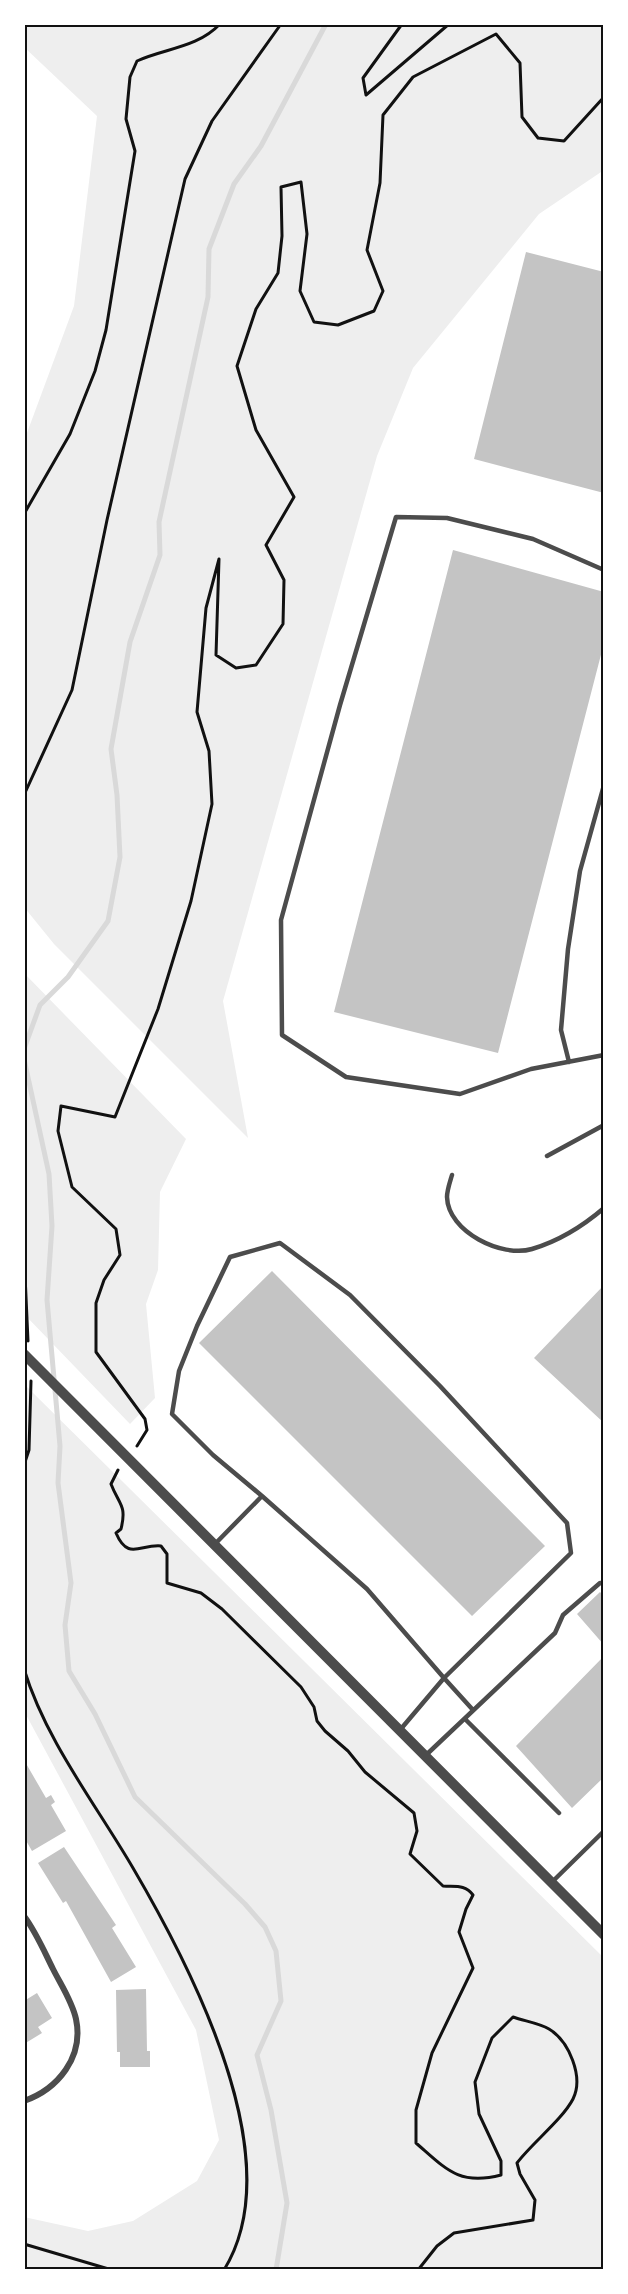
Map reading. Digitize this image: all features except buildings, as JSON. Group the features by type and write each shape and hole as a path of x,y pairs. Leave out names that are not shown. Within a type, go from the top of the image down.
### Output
{"street":[{"path":"24,1354 604,1935"},
{"path":"24,1916 68,1998 76,2020 77,2045 66,2071 41,2095 24,2102"}],"lane":[{"path":"604,570 533,539 447,518 396,517 340,705 281,920 282,1035 346,1077 460,1094 531,1069 604,1055"},
{"path":"568,1062 561,1030 568,949 580,871 604,785"},
{"path":"547,1156 604,1125"},
{"path":"452,1175 447,1199 457,1222 482,1243 505,1250 530,1250 561,1238 604,1208"},
{"path":"400,1731 444,1678 571,1553 567,1523 440,1386 350,1295 280,1243 230,1257 197,1326 179,1371 172,1414 213,1455 367,1589 444,1678 474,1710"},
{"path":"214,1545 262,1496"},
{"path":"425,1756 555,1633 563,1615 600,1582 604,1583"},
{"path":"465,1719 559,1813"},
{"path":"552,1882 604,1831"}],"path":[{"path":"24,514 70,434 95,371 106,330 135,151 126,119 130,77 137,60 154,53 189,46 220,24"},
{"path":"24,795 72,690 109,508 185,179 212,121 281,24"},
{"path":"402,24 363,78 366,95 448,24"},
{"path":"576,24 584,24"},
{"path":"418,2270 437,2246 454,2232 532,2220 535,2200 520,2174 517,2163 572,2100 577,2086 574,2062 563,2043 549,2029 513,2017 492,2037 475,2082 479,2114 501,2161 501,2175 486,2179 463,2178 448,2171 416,2143 417,2109 432,2054 473,1968 459,1932 473,1895 470,1890 459,1886 443,1886 419,1865 410,1854 417,1831 414,1813 365,1772 348,1751 316,1721 314,1707 302,1687 222,1609 201,1593 167,1583 167,1554 161,1546 135,1551 123,1545 116,1533 121,1529 123,1522 123,1504 111,1484 112,1478 147,1430 145,1419 96,1352 96,1303 104,1280 120,1256 116,1229 72,1187 58,1131 61,1106 115,1117 158,1009 191,901 212,804 209,751 197,712 206,608 219,559 216,655 236,668 256,666 283,624 284,580 266,545 294,497 256,430 237,366 256,309 278,273 282,236 281,187 301,182 307,234 300,291 314,322 338,325 374,311 383,291 367,250 380,183 383,115 413,77 496,34 520,63 522,117 538,138 564,141 604,97"},
{"path":"24,1669 56,1739 140,1880 188,1974 226,2069 243,2138 248,2188 242,2233 224,2270"},
{"path":"24,2244 38,2246 69,2260 111,2270"}],"shaded area":[{"path":"24,24 604,24 604,170 539,214 413,368 377,456 223,1001 248,1138 54,944 24,907 24,441 74,306 97,116 24,47"},
{"path":"24,973 186,1139 160,1192 158,1270 146,1304 155,1398 130,1424 24,1314"},
{"path":"24,1384 604,1958 604,2270 24,2270 24,2217 88,2231 133,2221 197,2181 219,2140 196,2030 24,1711"}],"waterway":[{"path":"24,1049 40,1005 68,977 108,921 120,857 117,795 111,749 130,642 160,555 159,522 208,297 209,249 234,184 261,146 326,24"},
{"path":"24,1059 49,1174 52,1226 47,1300 60,1446 58,1483 71,1583 65,1625 69,1671 95,1714 135,1797 245,1904 265,1927 276,1951 281,2001 257,2055 271,2110 287,2203 276,2270"}]}
